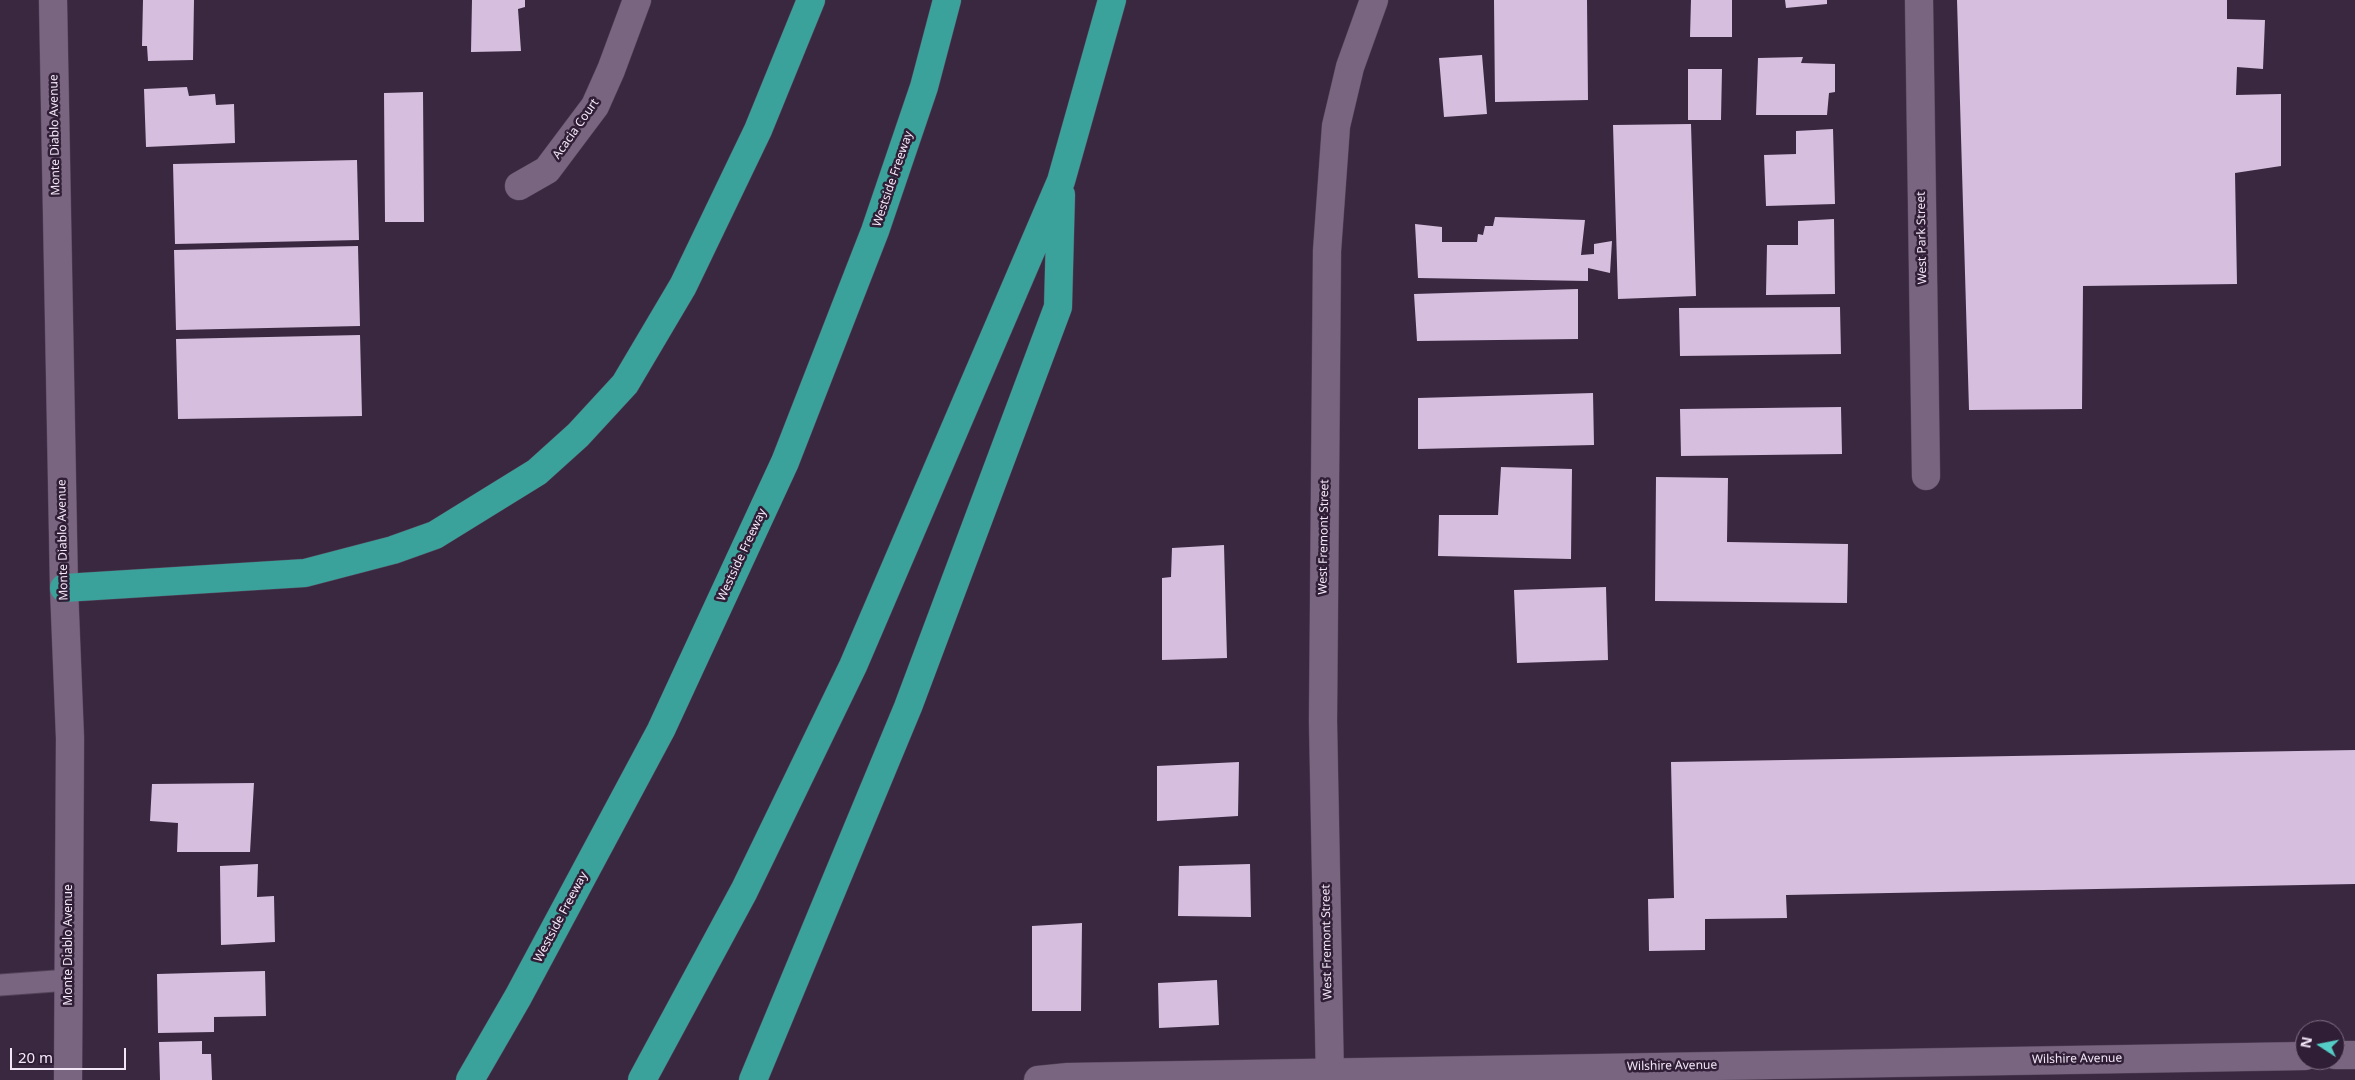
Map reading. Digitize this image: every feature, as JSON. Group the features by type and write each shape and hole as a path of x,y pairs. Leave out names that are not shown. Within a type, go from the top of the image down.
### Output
{"highway":[{"path":"64,588 306,573 393,550 435,535 538,472 578,435 625,384 678,294 758,130 811,0"},
{"name":"Westside Freeway","path":"470,1080 518,997 662,730 785,462 875,231 924,87 947,0"},
{"path":"642,1080 744,891 853,666 1061,181 1112,0"},
{"path":"753,1080 908,707 1058,307 1061,181"}],"street":[{"name":"Monte Diablo Avenue","path":"53,0 64,588 70,738 68,1080"},
{"name":"Acacia Court","path":"518,186 547,170 595,106 611,70 637,0"},
{"name":"West Fremont Street","path":"1330,1076 1323,721 1327,251 1336,126 1350,67 1374,0"},
{"name":"West Park Street","path":"1919,0 1926,476"},
{"name":"Wilshire Avenue","path":"1038,1080 1078,1077 1958,1070 2295,1056"}],"lane":[{"path":"0,985 69,980"}],"building":[{"path":"143,0 194,0 193,60 148,61 147,46 142,46"},
{"path":"472,0 525,0 525,7 518,9 521,51 471,52"},
{"path":"1494,0 1587,0 1588,100 1495,102"},
{"path":"1691,0 1732,0 1732,37 1690,37"},
{"path":"1785,0 1827,0 1827,4 1786,8"},
{"path":"1957,0 2227,0 2227,19 2265,20 2263,69 2237,67 2236,95 2281,94 2281,166 2235,173 2237,284 2083,286 2082,409 1969,410"},
{"path":"1482,55 1487,114 1444,117 1439,58"},
{"path":"1803,57 1801,63 1835,64 1835,92 1829,93 1827,115 1756,115 1758,58"},
{"path":"1688,69 1722,69 1721,120 1688,120"},
{"path":"187,87 189,96 215,94 216,105 234,104 235,143 146,147 144,89"},
{"path":"423,92 424,222 385,222 384,93"},
{"path":"1691,124 1696,296 1618,299 1613,125"},
{"path":"1833,129 1835,204 1766,206 1764,155 1796,154 1796,131"},
{"path":"357,160 359,240 175,244 173,164"},
{"path":"1495,217 1585,220 1581,255 1594,254 1594,244 1612,241 1610,273 1588,268 1588,281 1418,278 1415,224 1442,227 1442,242 1477,242 1478,234 1483,235 1485,226 1493,226"},
{"path":"1834,219 1835,294 1766,295 1767,245 1798,245 1798,221"},
{"path":"358,246 360,326 176,330 174,250"},
{"path":"1578,289 1578,339 1417,341 1414,294"},
{"path":"1840,307 1841,354 1680,356 1679,308"},
{"path":"360,335 362,416 178,419 176,339"},
{"path":"1593,393 1594,445 1418,449 1418,398"},
{"path":"1841,407 1842,454 1681,456 1680,409"},
{"path":"1501,467 1572,469 1571,559 1438,556 1439,515 1498,515"},
{"path":"1656,477 1728,478 1727,542 1848,544 1847,603 1655,601"},
{"path":"1224,545 1227,658 1162,660 1162,578 1171,577 1172,548"},
{"path":"1606,587 1608,660 1517,663 1514,590"},
{"path":"2355,750 2355,884 1786,895 1787,918 1705,919 1705,950 1649,951 1648,899 1674,898 1671,762"},
{"path":"1239,762 1238,816 1157,821 1157,766"},
{"path":"254,783 250,852 177,852 178,823 150,821 152,784"},
{"path":"258,864 257,897 274,896 275,942 221,945 220,866"},
{"path":"1250,864 1251,917 1178,916 1179,866"},
{"path":"1082,923 1081,1011 1032,1011 1032,926"},
{"path":"265,971 266,1016 214,1017 214,1032 158,1033 157,974"},
{"path":"1217,980 1219,1025 1159,1028 1158,983"},
{"path":"202,1041 202,1054 211,1054 212,1080 160,1080 159,1042"}]}
